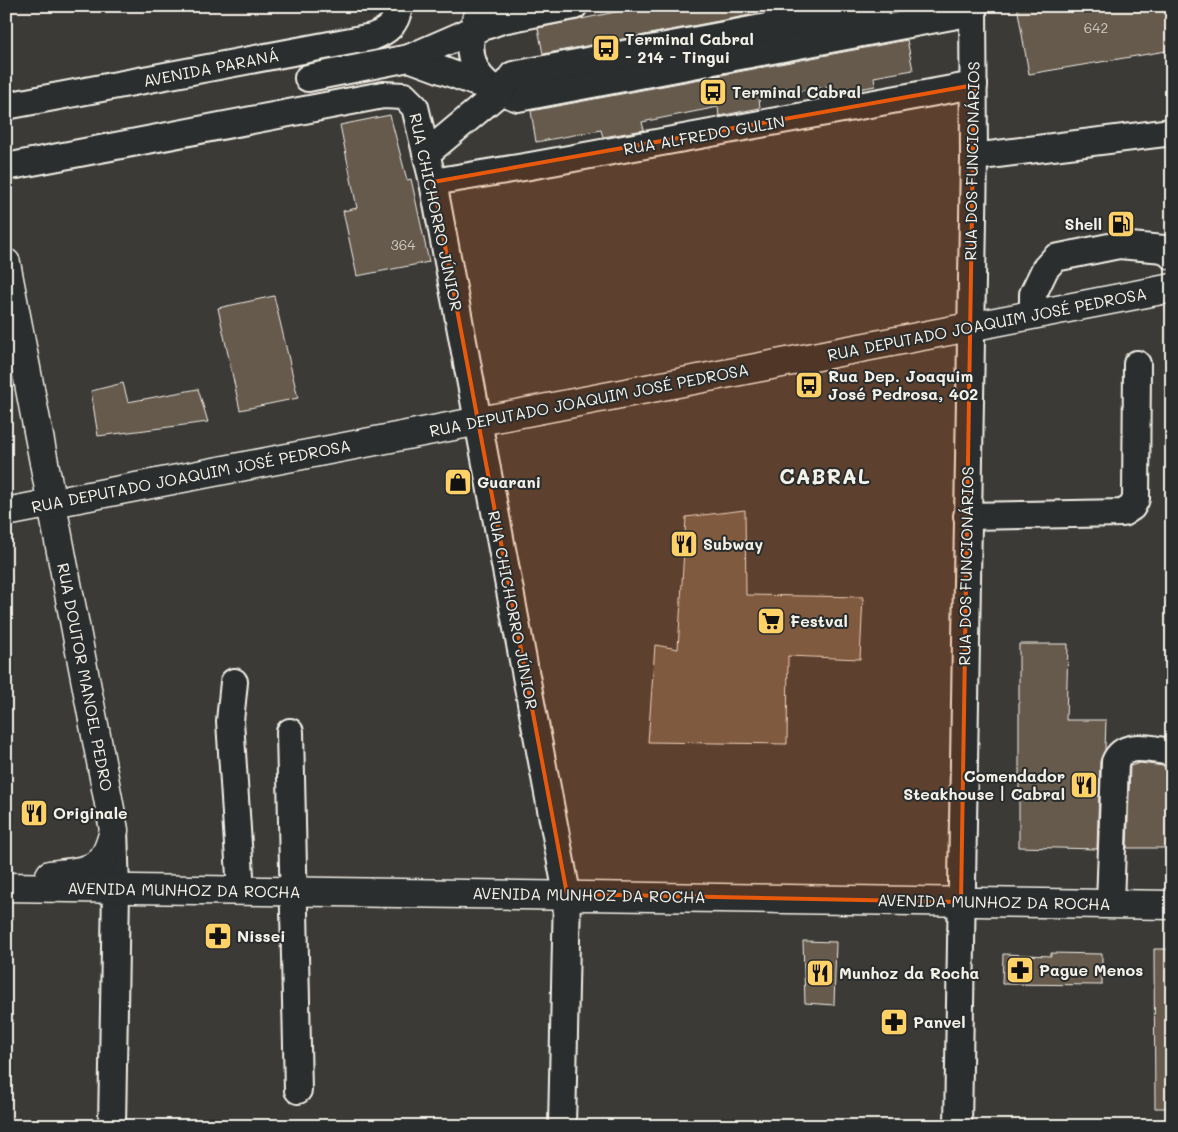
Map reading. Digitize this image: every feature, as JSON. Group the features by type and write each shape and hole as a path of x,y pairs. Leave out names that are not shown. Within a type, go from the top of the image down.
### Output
{"main road":[{"name":"RUA DOUTOR MANOEL PEDRO","path":"6,263 114,830"},
{"name":"RUA DEPUTADO JOAQUIM JOSÉ PEDROSA","path":"6,512 1172,288"},
{"path":"6,881 83,871 95,867 109,850 114,830"},
{"name":"AVENIDA MUNHOZ DA ROCHA","path":"6,887 566,894 1172,905"}],"street":[{"path":"366,98 308,78 409,58 479,15 574,6"},
{"path":"427,153 510,88 878,6"},
{"path":"399,7 409,58"},
{"name":"AVENIDA PARANÁ","path":"6,106 372,37 392,27 398,16 399,7"},
{"path":"479,15 469,46 472,61 479,74 489,86 510,88 973,9"},
{"name":"RUA DOS FUNCIONÁRIOS","path":"958,1126 974,157 973,9"},
{"path":"409,58 510,88"},
{"name":"RUA ALFREDO GULIN","path":"433,182 974,85"},
{"name":"RUA CHICHORRO JÚNIOR","path":"366,98 398,95 410,100 418,114 433,182 566,894 562,1126"},
{"path":"6,167 366,98"},
{"path":"974,157 1172,132"},
{"path":"1033,315 1034,294 1045,269 1055,258 1119,245 1169,250"},
{"path":"967,516 1123,513 1132,507 1136,499 1137,364"},
{"path":"234,682 230,721 241,891"},
{"path":"290,732 298,1090"},
{"path":"1110,904 1115,762 1118,753 1129,748 1172,752"},
{"name":"RUA DOUTOR MANOEL PEDRO","path":"112,1126 116,889 114,830"}],"highlighted area":[{"path":"974,85 961,902 567,894 433,182"}],"building":[{"path":"644,6 755,6 756,14 543,54 538,28"},
{"path":"1017,6 1172,6 1172,50 1029,74"},
{"name":"Terminal Cabral","path":"907,40 913,70 874,77 875,86 828,95 826,86 759,99 760,108 719,116 718,107 642,122 644,130 603,137 601,130 536,142 531,111"},
{"path":"390,115 407,180 411,179 429,262 357,276 343,211 357,208 340,125"},
{"path":"274,296 298,398 240,410 218,308"},
{"path":"123,383 128,402 198,389 208,422 98,436 91,391"},
{"name":"Festval","path":"745,510 746,595 863,597 860,659 788,656 787,744 648,742 655,645 678,649 686,517"},
{"path":"1019,644 1068,644 1066,720 1106,720 1105,750 1100,761 1097,849 1019,847"},
{"path":"1140,763 1172,767 1172,848 1127,848 1130,766"},
{"name":"Munhoz da Rocha","path":"803,941 836,942 834,1005 805,1003"},
{"path":"1154,949 1172,949 1172,1108 1155,1108"},
{"path":"1051,953 1102,954 1102,985 1002,984 1003,954 1051,956"}],"place":[{"name":"Terminal Cabral - 214 - Tingui","path":"606,48"},
{"name":"Terminal Cabral","path":"713,92"},
{"name":"Shell","path":"1121,224"},
{"name":"Rua Dep. Joaquim José Pedrosa, 402","path":"809,385"},
{"name":"Guarani","path":"458,482"},
{"name":"Subway","path":"684,544"},
{"name":"Festval","path":"771,621"},
{"name":"Comendador Steakhouse | Cabral","path":"1084,785"},
{"name":"Originale","path":"34,813"},
{"name":"Nissei","path":"218,936"},
{"name":"Pague Menos","path":"1020,970"},
{"name":"Munhoz da Rocha","path":"820,973"},
{"name":"Panvel","path":"894,1022"}],"district":[{"name":"CABRAL","path":"825,477"}]}
